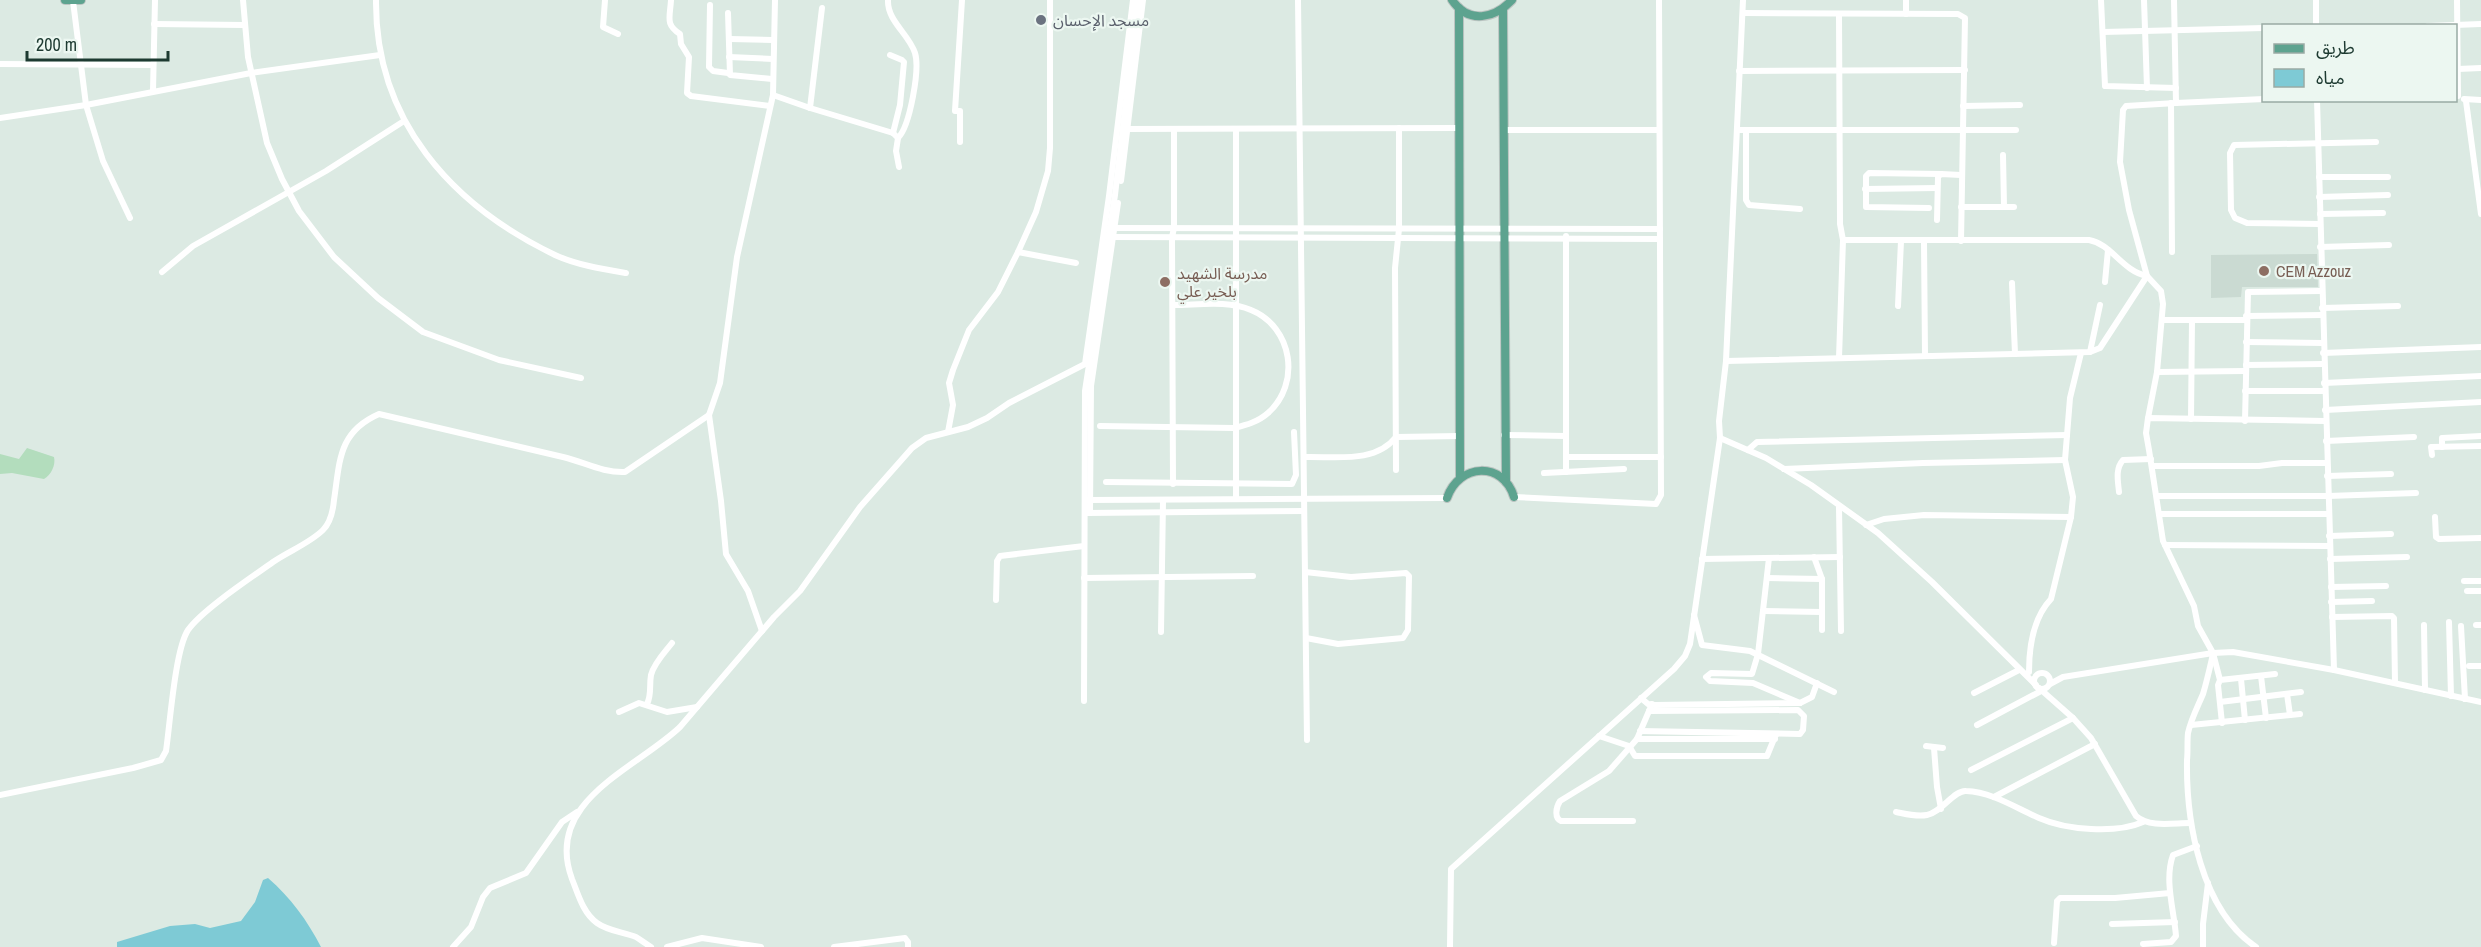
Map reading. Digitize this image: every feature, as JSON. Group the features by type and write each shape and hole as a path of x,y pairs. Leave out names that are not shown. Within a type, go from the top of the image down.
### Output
{"main road":[{"path":"1452,0 1465,13 1480,17 1503,10 1511,1"},
{"path":"1459,8 1460,478"},
{"path":"1503,10 1504,435 1506,482 1514,497"},
{"path":"1447,498 1460,478 1477,471 1495,474 1506,482"}],"street":[{"path":"73,0 86,105 104,161 130,218"},
{"path":"153,91 155,0"},
{"path":"243,0 251,73 267,143 299,211 334,257 378,298 423,332 499,360 581,378"},
{"path":"376,0 380,55 394,100 420,146 449,182 505,227 555,255 593,267 626,273"},
{"path":"605,0 603,27 618,34"},
{"path":"671,0 670,25 680,34 681,44 689,57 687,93 691,96 770,106"},
{"path":"762,631 748,591 726,554 722,501 709,415 720,383 736,257 773,94 775,0"},
{"path":"888,0 888,10 912,46 916,58 906,126 896,136"},
{"path":"960,142 960,111 955,111 962,0"},
{"path":"948,432 953,405 949,383 959,354 969,330 998,292 1018,252 1036,212 1048,171 1050,0"},
{"path":"651,947 637,938 605,928 595,922 580,902 570,873 567,834 573,821 596,792 622,770 669,738 800,591 860,507 901,458 926,438 968,427 1085,364 1109,196 1133,0"},
{"path":"1125,129 1138,0"},
{"path":"1084,701 1086,391 1111,237 1143,0"},
{"path":"1298,0 1307,740"},
{"path":"1514,497 1656,504 1661,495 1659,0"},
{"path":"1450,947 1451,869 1674,669 1690,644 1720,438 1719,421 1726,361 1743,0"},
{"path":"1906,0 1906,14"},
{"path":"2101,0 2105,86 2176,88"},
{"path":"2144,0 2147,88"},
{"path":"2172,252 2176,88 2174,0"},
{"path":"2316,0 2316,24"},
{"path":"2457,0 2457,96 2466,101 2481,99"},
{"path":"710,5 709,67 713,71 729,73 732,76 772,79"},
{"path":"810,108 822,8"},
{"path":"728,13 729,73"},
{"path":"1743,13 1958,14 1965,18 1961,241"},
{"path":"1839,14 1840,224 1843,240 1839,358"},
{"path":"154,24 244,25"},
{"path":"2457,25 2481,24"},
{"path":"2103,32 2262,28"},
{"path":"730,39 773,40"},
{"path":"0,118 86,105 251,73 380,55"},
{"path":"890,55 904,62 896,136 899,167"},
{"path":"729,57 773,58"},
{"path":"0,64 152,65"},
{"path":"2458,69 2481,68"},
{"path":"1739,71 1965,70"},
{"path":"773,94 896,136"},
{"path":"2223,723 2218,685 2220,680 2213,653 2198,626 2194,606 2165,545 2159,514 2146,433 2157,372 2162,320 2161,291 2147,276 2129,210 2120,162 2123,110 2126,106 2262,99"},
{"path":"2466,101 2479,182 2481,214"},
{"path":"2317,102 2334,670"},
{"path":"1963,106 2020,105"},
{"path":"162,272 193,246 326,171 404,121"},
{"path":"1125,129 1458,128"},
{"path":"1173,484 1174,129"},
{"path":"1236,129 1236,499"},
{"path":"1396,470 1395,268 1399,229 1398,129"},
{"path":"1503,130 1659,130"},
{"path":"1737,130 2016,130"},
{"path":"1746,130 1746,200 1749,205 1800,209"},
{"path":"2320,224 2247,223 2235,218 2231,210 2230,153 2234,145 2376,142"},
{"path":"2003,155 2004,207"},
{"path":"1929,208 1868,208 1865,205 1866,176 1869,173 1961,175"},
{"path":"1937,220 1937,188 1941,174"},
{"path":"2319,177 2388,177"},
{"path":"1865,189 1937,188"},
{"path":"2319,197 2388,195"},
{"path":"1961,207 2014,207"},
{"path":"2320,214 2383,213"},
{"path":"1112,228 1399,229 1458,234"},
{"path":"1111,237 1398,238 1566,230 1660,230"},
{"path":"1566,230 1566,472"},
{"path":"1504,234 1566,239 1660,238"},
{"path":"1843,240 1924,242 2089,240 2099,242 2118,261 2138,274 2147,276"},
{"path":"1898,306 1901,241"},
{"path":"1924,242 1925,356"},
{"path":"2320,247 2389,245"},
{"path":"2105,282 2108,250"},
{"path":"1018,252 1076,263"},
{"path":"1726,361 2090,352 2100,348 2147,276"},
{"path":"2012,282 2015,354"},
{"path":"2246,421 2247,294 2249,291 2321,291"},
{"path":"1100,426 1236,428 1254,423 1279,400 1289,372 1285,343 1277,330 1253,310 1236,305 1173,305"},
{"path":"2090,352 2100,305"},
{"path":"2162,320 2246,318 2398,306"},
{"path":"2191,419 2192,320"},
{"path":"2246,342 2323,343"},
{"path":"2323,353 2481,347"},
{"path":"2029,672 2029,646 2043,608 2051,599 2071,517 2073,497 2065,460 2070,398 2081,353"},
{"path":"2157,372 2324,364"},
{"path":"2324,383 2481,376"},
{"path":"2245,391 2324,391"},
{"path":"2325,410 2481,402"},
{"path":"0,795 133,768 161,760 166,751 181,648 188,631 199,618 276,560 324,529 332,514 342,448 351,432 366,420 379,414 574,460 607,472 625,472 709,415"},
{"path":"2148,418 2325,421"},
{"path":"1106,482 1292,484 1296,481 1293,432"},
{"path":"1504,435 1566,436"},
{"path":"1748,450 1757,442 2067,435"},
{"path":"1304,457 1369,455 1384,449 1396,437 1460,436"},
{"path":"2442,447 2442,438 2481,436"},
{"path":"2326,441 2414,437"},
{"path":"1720,438 1784,469 1878,533 1932,582 2017,668 2073,718 2095,744 2128,805 2143,822"},
{"path":"2432,455 2432,447 2481,446"},
{"path":"1566,457 1661,457"},
{"path":"1784,469 2065,460"},
{"path":"2119,492 2117,467 2123,460 2248,466 2327,463"},
{"path":"1544,473 1624,470"},
{"path":"2327,476 2391,474"},
{"path":"2157,496 2328,496 2416,493"},
{"path":"1087,500 1447,498"},
{"path":"1161,632 1163,501"},
{"path":"1839,507 1841,630"},
{"path":"1087,513 1304,512"},
{"path":"2159,514 2328,514"},
{"path":"1866,525 1884,519 1924,515 2071,517"},
{"path":"2435,517 2436,537 2439,539 2481,538"},
{"path":"2329,536 2391,534"},
{"path":"2165,545 2330,546"},
{"path":"996,600 997,561 1002,555 1084,546"},
{"path":"1814,557 1822,579 1822,630"},
{"path":"1702,559 1839,557"},
{"path":"2330,559 2406,557"},
{"path":"1769,558 1758,654 1750,676 1711,673 1707,674 1707,679 1757,684 1800,703"},
{"path":"1305,572 1351,577 1406,573 1409,576 1408,630 1403,638 1338,644 1306,638"},
{"path":"1084,578 1253,576"},
{"path":"1767,578 1822,579"},
{"path":"2464,581 2481,581"},
{"path":"2331,587 2386,586"},
{"path":"2467,591 2481,591"},
{"path":"2331,603 2372,601"},
{"path":"1763,611 1822,612"},
{"path":"1694,615 1702,645 1742,648 1834,692"},
{"path":"2332,617 2392,616 2394,618 2395,683"},
{"path":"2449,622 2451,696"},
{"path":"2424,625 2425,690"},
{"path":"2461,626 2465,699"},
{"path":"647,704 651,697 651,674 672,643"},
{"path":"1974,693 2017,668 2063,677 2213,653 2233,652 2334,670 2481,702"},
{"path":"2213,653 2204,691 2188,734 2187,774 2190,824 2208,882 2220,909 2241,936 2256,947"},
{"path":"2469,666 2481,666"},
{"path":"2038,688 2035,680 2039,674"},
{"path":"2220,680 2275,674"},
{"path":"2047,675 2050,679 2050,695 2055,703"},
{"path":"2261,676 2266,718"},
{"path":"1977,725 2038,688 2049,686 2063,677"},
{"path":"2241,679 2245,720"},
{"path":"1641,698 1652,704 1800,703 1812,697 1817,683"},
{"path":"2220,702 2301,692"},
{"path":"2287,694 2290,715"},
{"path":"619,712 639,703 667,712 697,707"},
{"path":"1633,821 1561,821 1557,816 1557,806 1560,801 1609,771 1637,739 1652,704"},
{"path":"1637,739 1776,736 1800,734 1803,730 1802,713 1798,710 1649,711"},
{"path":"2191,725 2300,714"},
{"path":"1971,770 2073,718"},
{"path":"1640,731 1776,736"},
{"path":"1599,736 1629,746 1635,756 1767,756 1776,736"},
{"path":"1995,797 2095,744"},
{"path":"1926,746 1943,748"},
{"path":"1934,748 1941,809"},
{"path":"1896,812 1915,816 1930,814 1941,809 1964,790 1995,797 2042,820 2091,829 2118,830 2143,822 2190,824"},
{"path":"453,947 471,927 483,897 490,888 526,873 562,822 585,807"},
{"path":"2143,944 2171,942 2176,936 2170,893 2170,862 2173,855 2197,846"},
{"path":"2203,947 2208,882"},
{"path":"2054,943 2057,901 2060,898 2115,898 2170,893"},
{"path":"2112,924 2175,922"},
{"path":"666,947 702,938 761,947"},
{"path":"834,947 905,938 908,947"}],"shaded area":[{"name":"CEM Azzouz","path":"2317,254 2318,287 2242,287 2241,297 2211,298 2211,255"}],"green space":[{"path":"27,448 54,457 54,466 47,477 44,479 12,473 0,474 0,454 19,459"}],"water":[{"path":"268,878 298,910 321,947 117,947 117,942 170,926 195,924 210,928 241,921 255,902 263,880"}],"place":[{"name":"مسجد الإحسان","path":"1041,20"},
{"name":"CEM Azzouz","path":"2264,271"},
{"name":"مدرسة الشهيد بلخير علي","path":"1165,282"}]}
